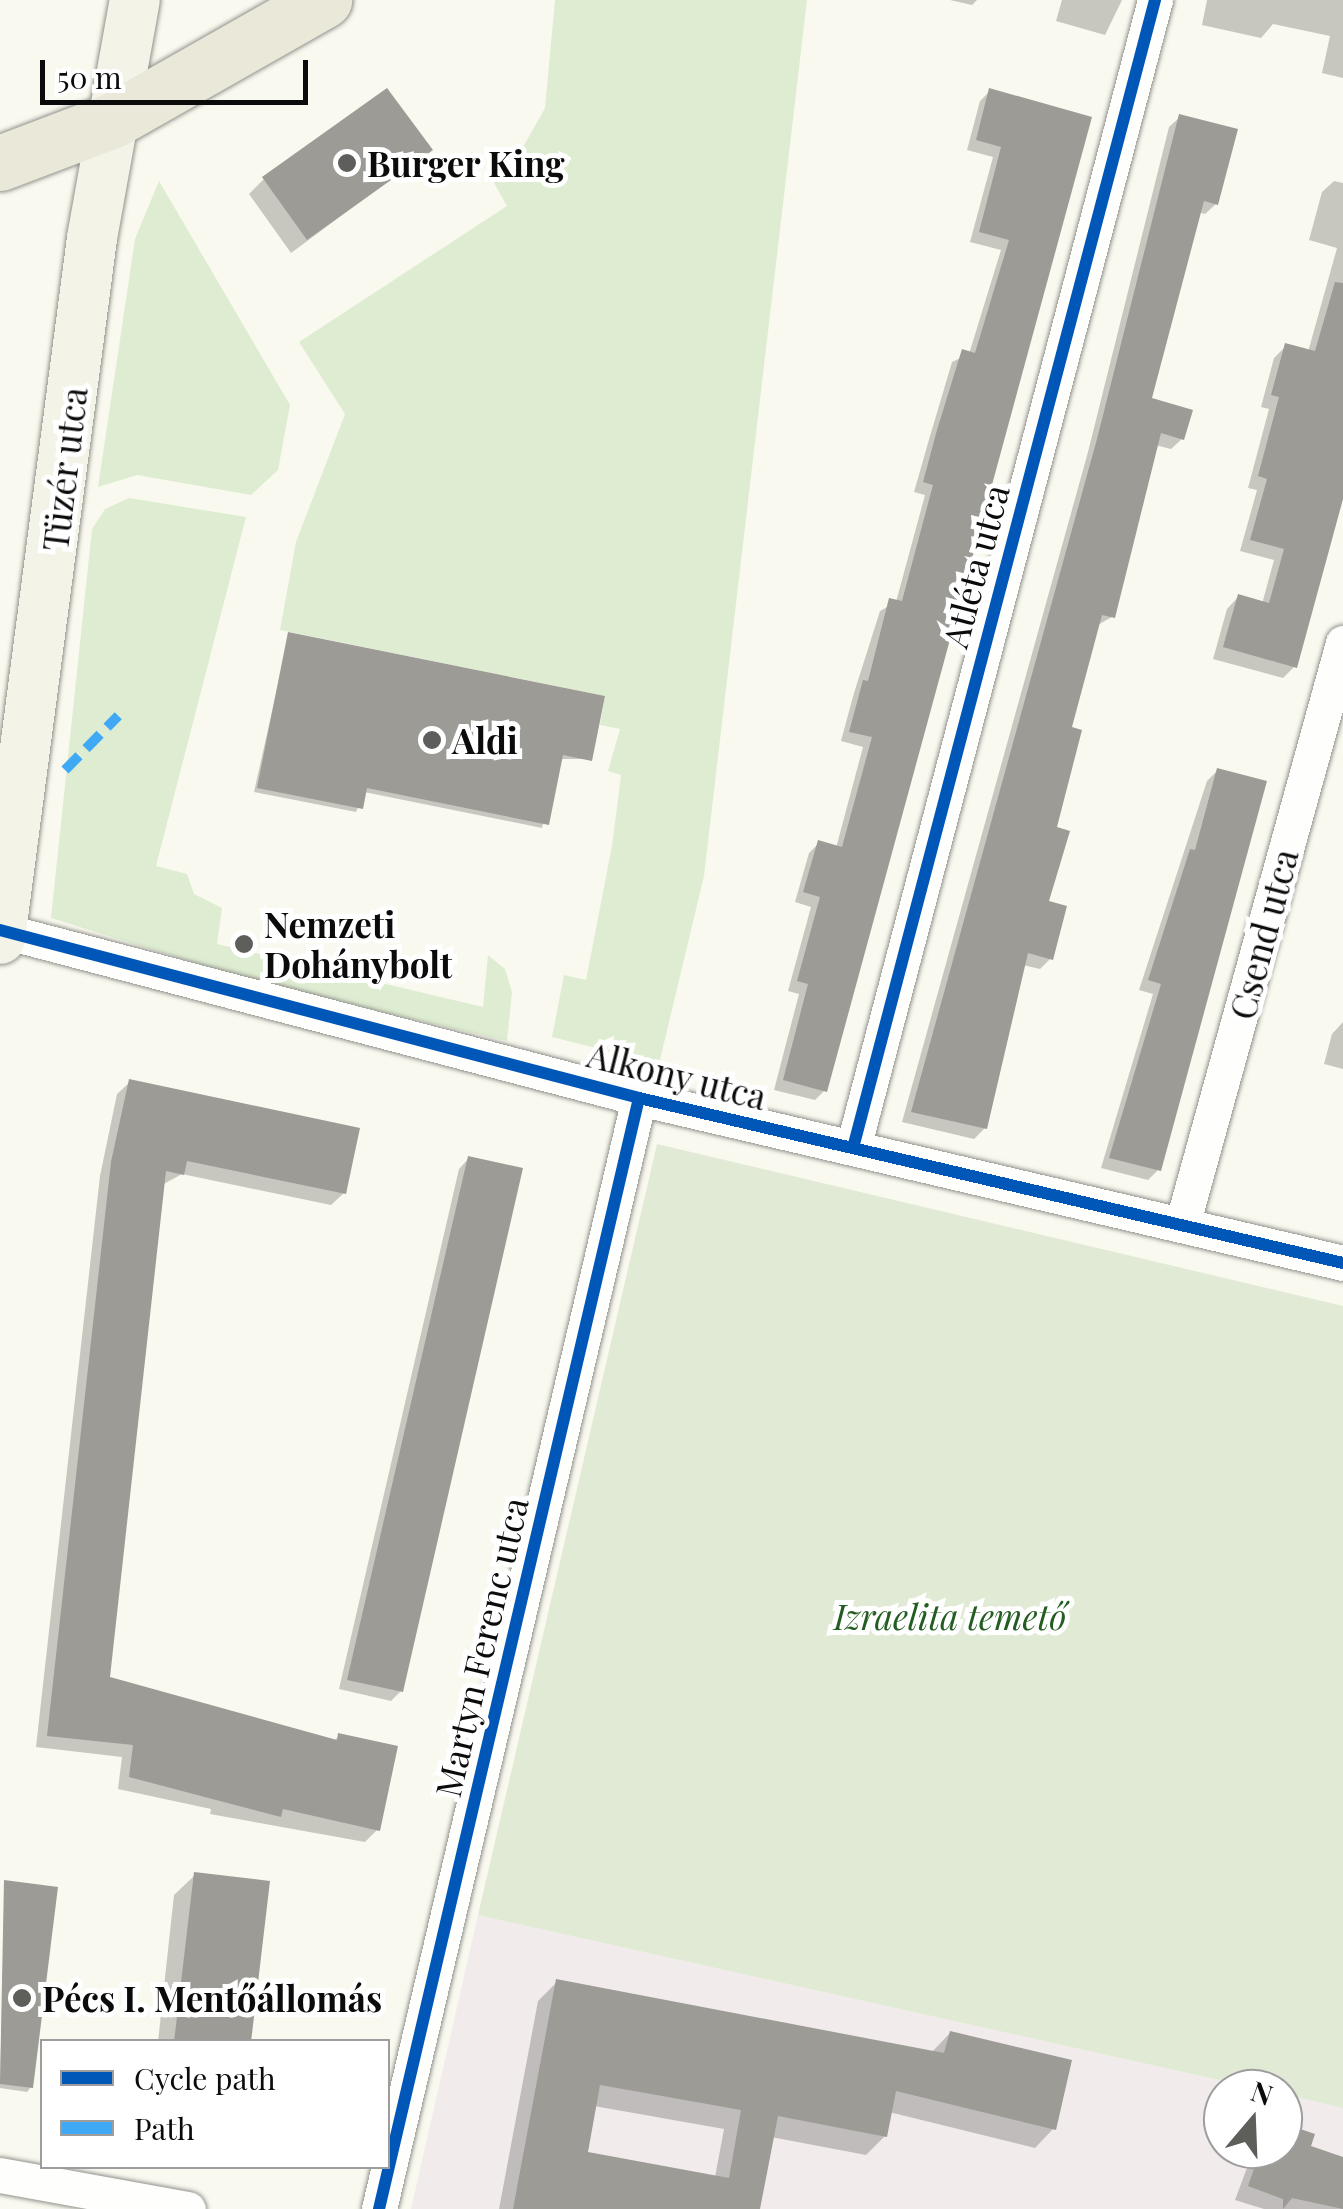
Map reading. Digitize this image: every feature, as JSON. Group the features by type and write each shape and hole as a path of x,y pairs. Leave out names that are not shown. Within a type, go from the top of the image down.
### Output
{"main road":[{"path":"0,163 113,120 324,0"}],"street":[{"name":"Tüzér utca","path":"0,939 113,120 135,0"},
{"name":"Atléta utca","path":"852,1148 1155,0"},
{"name":"Csend utca","path":"1182,1225 1343,644"},
{"name":"Alkony utca","path":"0,930 639,1098 1343,1263"},
{"name":"Martyn Ferenc utca","path":"390,2162 639,1098"},
{"name":"Martyn Ferenc utca","path":"379,2209 388,2169"},
{"path":"0,2175 188,2209"}],"shaded area":[{"path":"478,1915 1203,2077 1203,2169 1303,2169 1303,2099 1343,2108 1343,2209 411,2209"}],"green space":[{"path":"555,0 807,0 704,876 659,1064 552,1037 564,975 586,980 612,846 621,775 608,771 620,729 600,725 605,696 280,630 296,542 345,414 299,342 507,206 488,172 518,156 545,108"},
{"path":"159,181 290,405 278,470 251,495 137,475 98,487 135,239"},
{"path":"129,498 246,517 156,866 187,874 194,894 222,908 217,944 483,1007 488,955 505,969 512,992 507,1041 259,983 51,918 92,529 105,509"},
{"name":"Izraelita temető","path":"657,1144 1343,1306 1343,2108 1303,2099 1303,2069 1203,2069 1203,2077 478,1915"}],"building":[{"name":"Burger King","path":"387,88 433,150 307,240 262,177"},
{"path":"989,88 1092,117 827,1092 783,1080 808,984 797,981 820,897 803,892 818,840 842,847 872,737 849,732 863,680 868,681 889,598 902,601 933,485 923,482 937,430 962,349 975,353 1009,240 979,232 1001,147 976,140"},
{"path":"1179,114 1238,129 1218,205 1204,201 1152,398 1193,410 1184,440 1161,433 1115,618 1102,615 1072,727 1082,730 1057,827 1070,831 1049,901 1067,906 1053,960 1028,953 987,1129 911,1112 1097,439"},
{"path":"1335,282 1343,283 1343,499 1297,668 1223,647 1238,594 1269,603 1284,549 1250,540 1267,479 1258,476 1279,397 1271,395 1285,343 1315,351"},
{"name":"Aldi","path":"288,632 605,696 592,761 563,755 549,825 367,788 363,809 257,788"},
{"path":"1217,768 1267,781 1161,1171 1109,1158 1161,984 1148,980 1190,849 1195,850"},
{"path":"129,1079 360,1128 346,1194 187,1161 184,1175 166,1171 110,1677 337,1740 338,1733 398,1746 380,1831 283,1809 281,1817 129,1777 133,1745 47,1736 111,1162"},
{"path":"468,1156 523,1168 403,1692 347,1680"},
{"path":"194,1872 270,1881 251,2039 174,2039"},
{"name":"Pécs I. Mentőállomás","path":"4,1880 58,1887 33,2088 0,2084"},
{"path":"556,1979 944,2053 950,2031 1072,2060 1056,2130 896,2091 887,2137 778,2116 760,2209 513,2209","holes":["600,2085 741,2110 729,2178 588,2152"]},
{"path":"1303,2130 1315,2134 1311,2146 1343,2157 1343,2209 1292,2198 1283,2209 1283,2199 1248,2186 1254,2169 1303,2169"}],"marked path":[{"path":"65,770 118,716"}],"cycle path":[{"path":"853,1148 1155,0"},
{"path":"0,930 639,1098 1343,1263"},
{"path":"390,2162 639,1098"},
{"path":"379,2209 388,2169"}],"place":[{"name":"Burger King","path":"347,163"},
{"name":"Aldi","path":"432,740"},
{"name":"Nemzeti Dohánybolt","path":"244,944"},
{"name":"Pécs I. Mentőállomás","path":"22,1998"}]}
